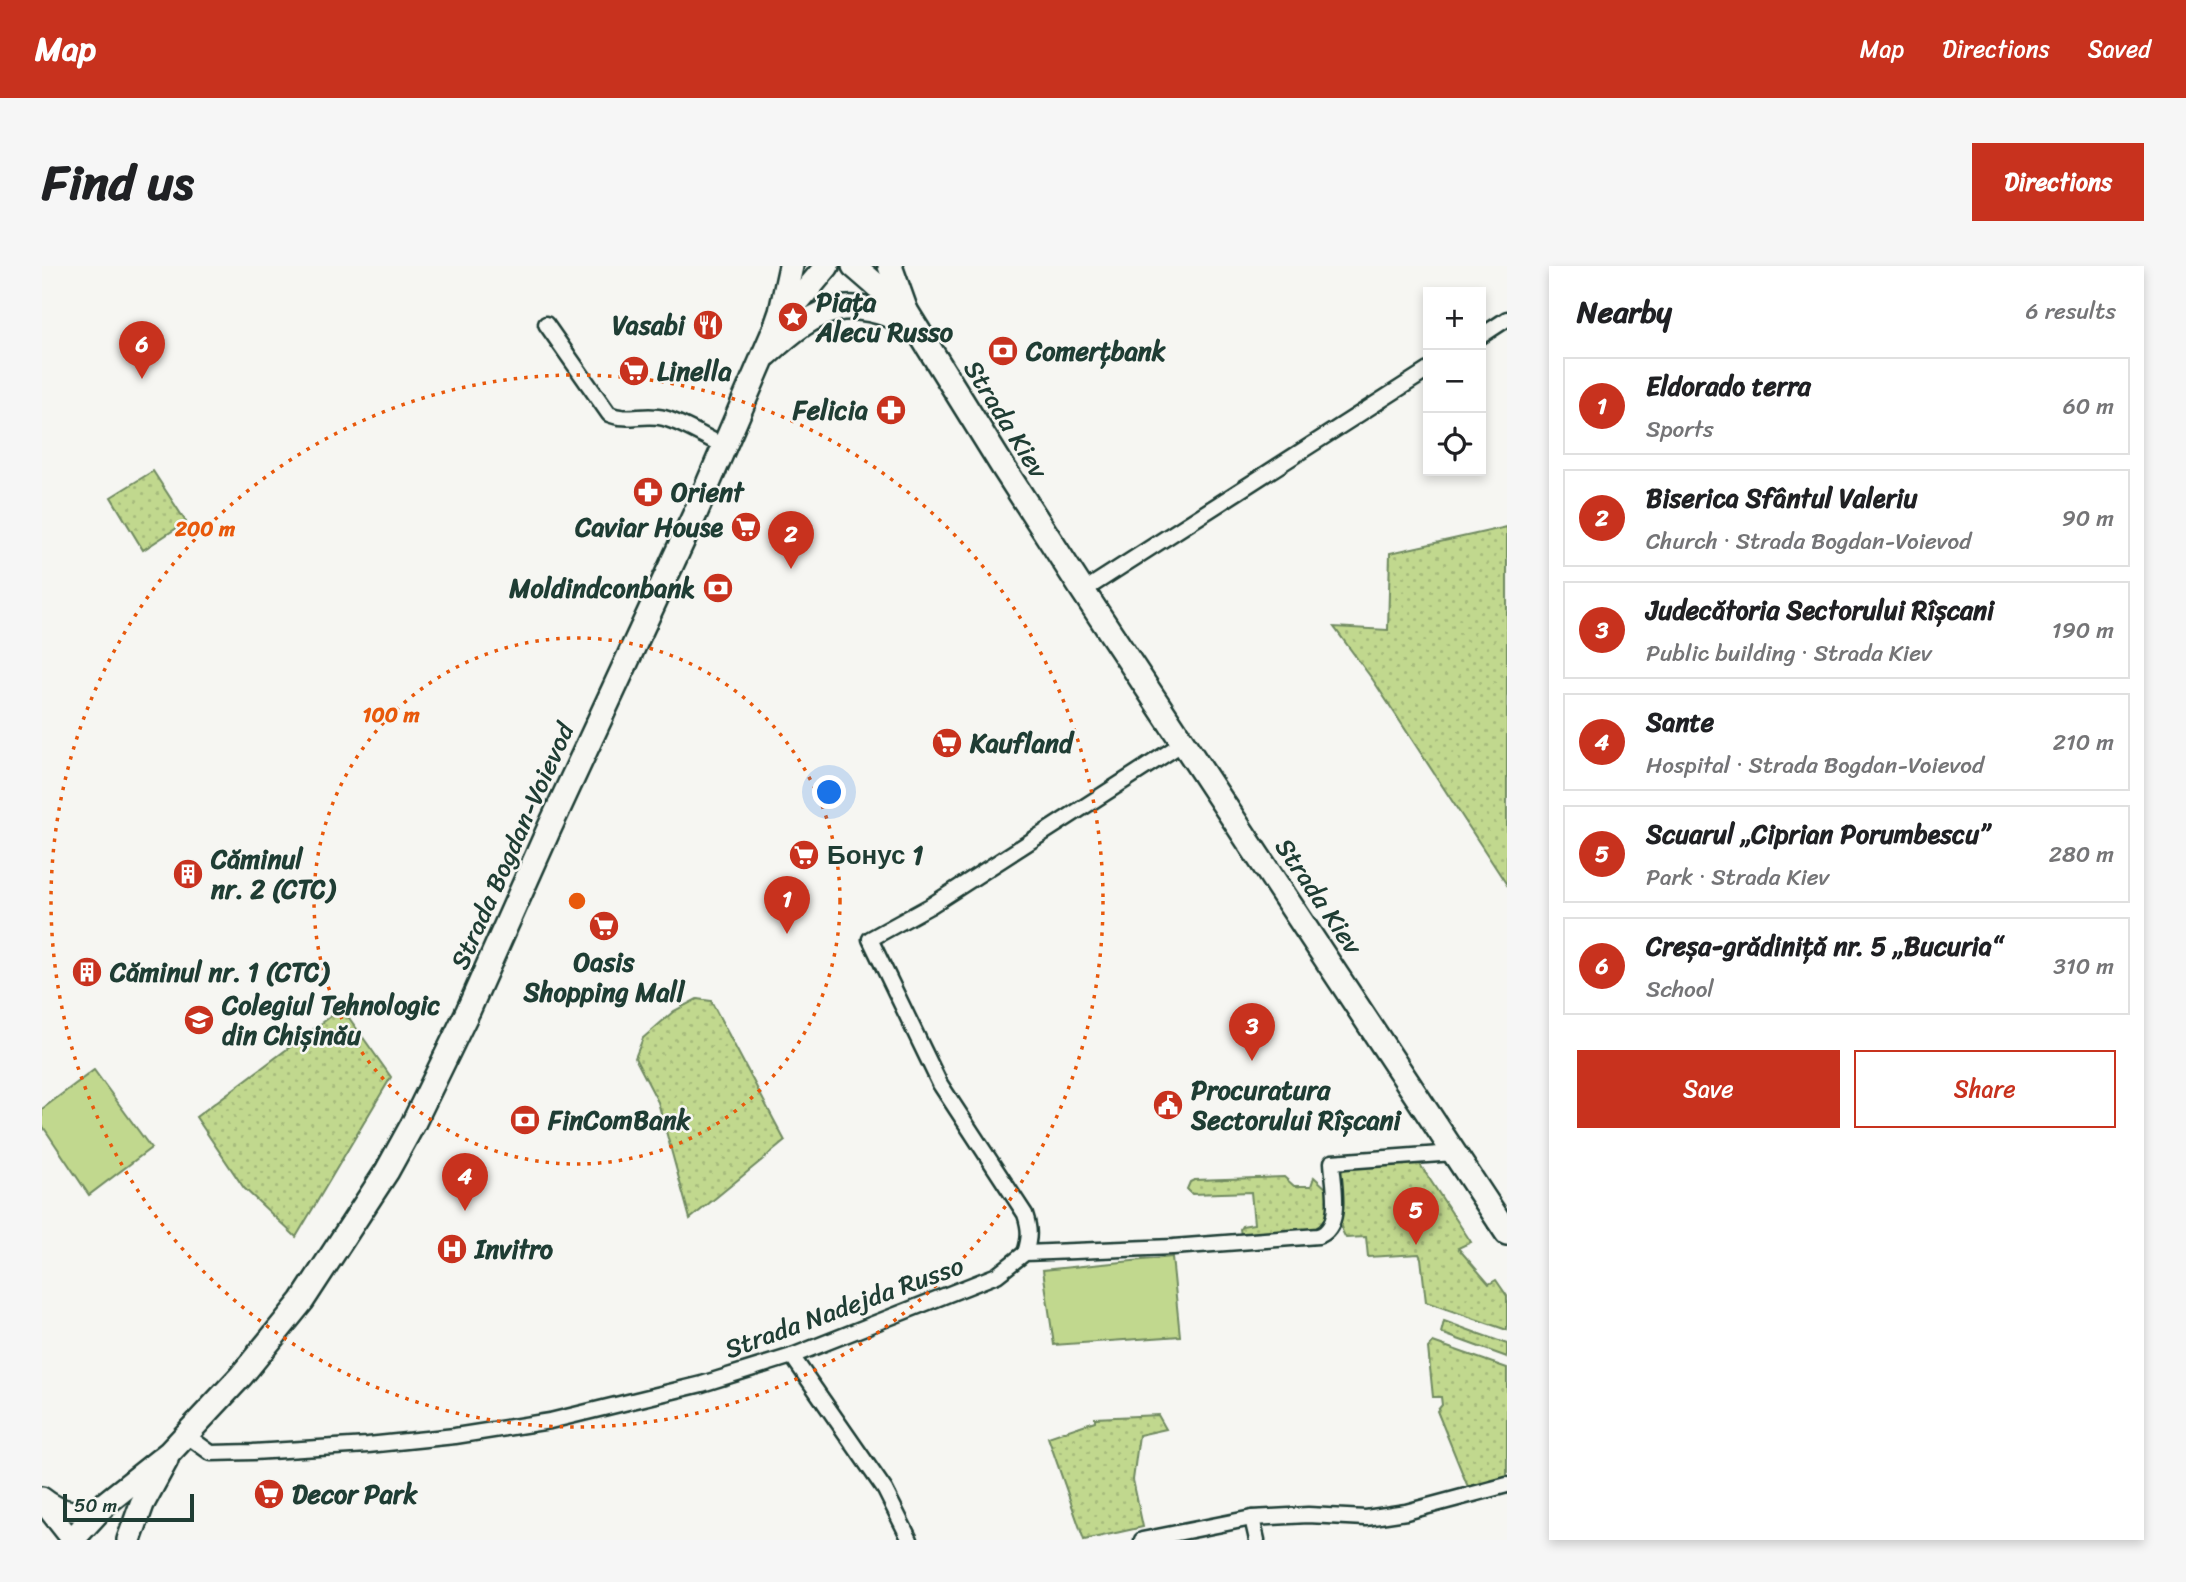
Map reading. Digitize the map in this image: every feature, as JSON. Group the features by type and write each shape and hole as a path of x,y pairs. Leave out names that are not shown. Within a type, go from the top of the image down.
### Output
{"main road":[{"name":"Strada Bogdan-Voievod","path":"72,1540 106,1503 169,1453 241,1376 302,1301 387,1171 468,1012 548,831 725,447 775,329 791,266"},
{"name":"Strada Bogdan-Voievod","path":"775,329 827,266"},
{"name":"Strada Kiev","path":"854,266 910,318"},
{"name":"Strada Kiev","path":"890,266 910,318 1083,592 1507,1233"},
{"path":"763,358 801,325 831,309 859,307 910,318"},
{"name":"Strada Bogdan-Voievod","path":"129,1540 142,1504 169,1453"},
{"path":"42,1500 72,1512 82,1512 106,1503"},
{"path":"42,1500 72,1540"}],"street":[{"path":"1486,333 1507,319"},
{"path":"546,324 609,414 625,419 653,416 666,418 725,447"},
{"path":"1083,592 1423,372"},
{"path":"1183,743 942,899 870,939 940,1084 1025,1214 1030,1239 1025,1253 1173,1247 1318,1236 1330,1230 1334,1219 1332,1162 1454,1153"},
{"name":"Strada Nadejda Russo","path":"186,1435 211,1453 368,1445 455,1436 550,1421 702,1384 792,1356 997,1276 1025,1253"},
{"path":"792,1356 885,1490 910,1540"},
{"path":"1142,1540 1252,1518 1308,1515 1366,1518 1406,1512 1507,1485"},
{"path":"1252,1518 1257,1540"}],"green space":[{"path":"153,471 186,522 143,550 111,497"},
{"path":"1507,527 1507,885 1373,680 1334,627 1388,630 1390,553"},
{"path":"697,999 711,1001 785,1141 690,1219 658,1102 635,1058 643,1038 674,1011"},
{"path":"342,1008 391,1077 296,1237 244,1188 196,1117"},
{"path":"94,1070 151,1148 89,1195 42,1125 42,1109"},
{"path":"1419,1163 1471,1242 1458,1248 1489,1284 1496,1280 1507,1296 1507,1330 1426,1302 1419,1254 1368,1257 1366,1237 1346,1238 1340,1224 1338,1205 1341,1171 1349,1168"},
{"path":"1284,1177 1294,1186 1311,1186 1314,1177 1328,1190 1330,1221 1327,1229 1241,1235 1242,1226 1254,1224 1251,1192 1192,1194 1187,1189 1194,1180"},
{"path":"1172,1257 1180,1336 1054,1345 1043,1270"},
{"path":"1444,1321 1507,1344 1507,1357 1441,1333"},
{"path":"1433,1342 1507,1368 1507,1477 1468,1487 1437,1411 1442,1405 1441,1397 1433,1397 1428,1348"},
{"path":"1158,1415 1166,1429 1139,1435 1133,1480 1143,1527 1084,1540 1048,1437 1095,1421 1095,1418"}],"place":[{"name":"Piața Alecu Russo","path":"793,317"},
{"name":"Vasabi","path":"708,325"},
{"name":"Comerțbank","path":"1003,351"},
{"name":"Linella","path":"634,371"},
{"name":"Creșa-grădiniță nr. 5 „Bucuria“","path":"142,379"},
{"name":"Felicia","path":"891,410"},
{"name":"Orient","path":"648,492"},
{"name":"Caviar House","path":"746,527"},
{"name":"Biserica Sfântul Valeriu","path":"791,569"},
{"name":"Moldindconbank","path":"718,588"},
{"name":"Kaufland","path":"947,743"},
{"name":"Бонус 1","path":"804,855"},
{"name":"Căminul nr. 2 (CTC)","path":"188,874"},
{"name":"Oasis Shopping Mall","path":"604,926"},
{"name":"Eldorado terra","path":"787,934"},
{"name":"Căminul nr. 1 (CTC)","path":"87,972"},
{"name":"Colegiul Tehnologic din Chișinău","path":"199,1020"},
{"name":"Judecătoria Sectorului Rîșcani","path":"1252,1061"},
{"name":"Procuratura Sectorului Rîșcani","path":"1168,1105"},
{"name":"FinComBank","path":"525,1120"},
{"name":"Sante","path":"465,1211"},
{"name":"Scuarul „Ciprian Porumbescu”","path":"1416,1245"},
{"name":"Invitro","path":"452,1249"},
{"name":"Decor Park","path":"269,1494"}]}
